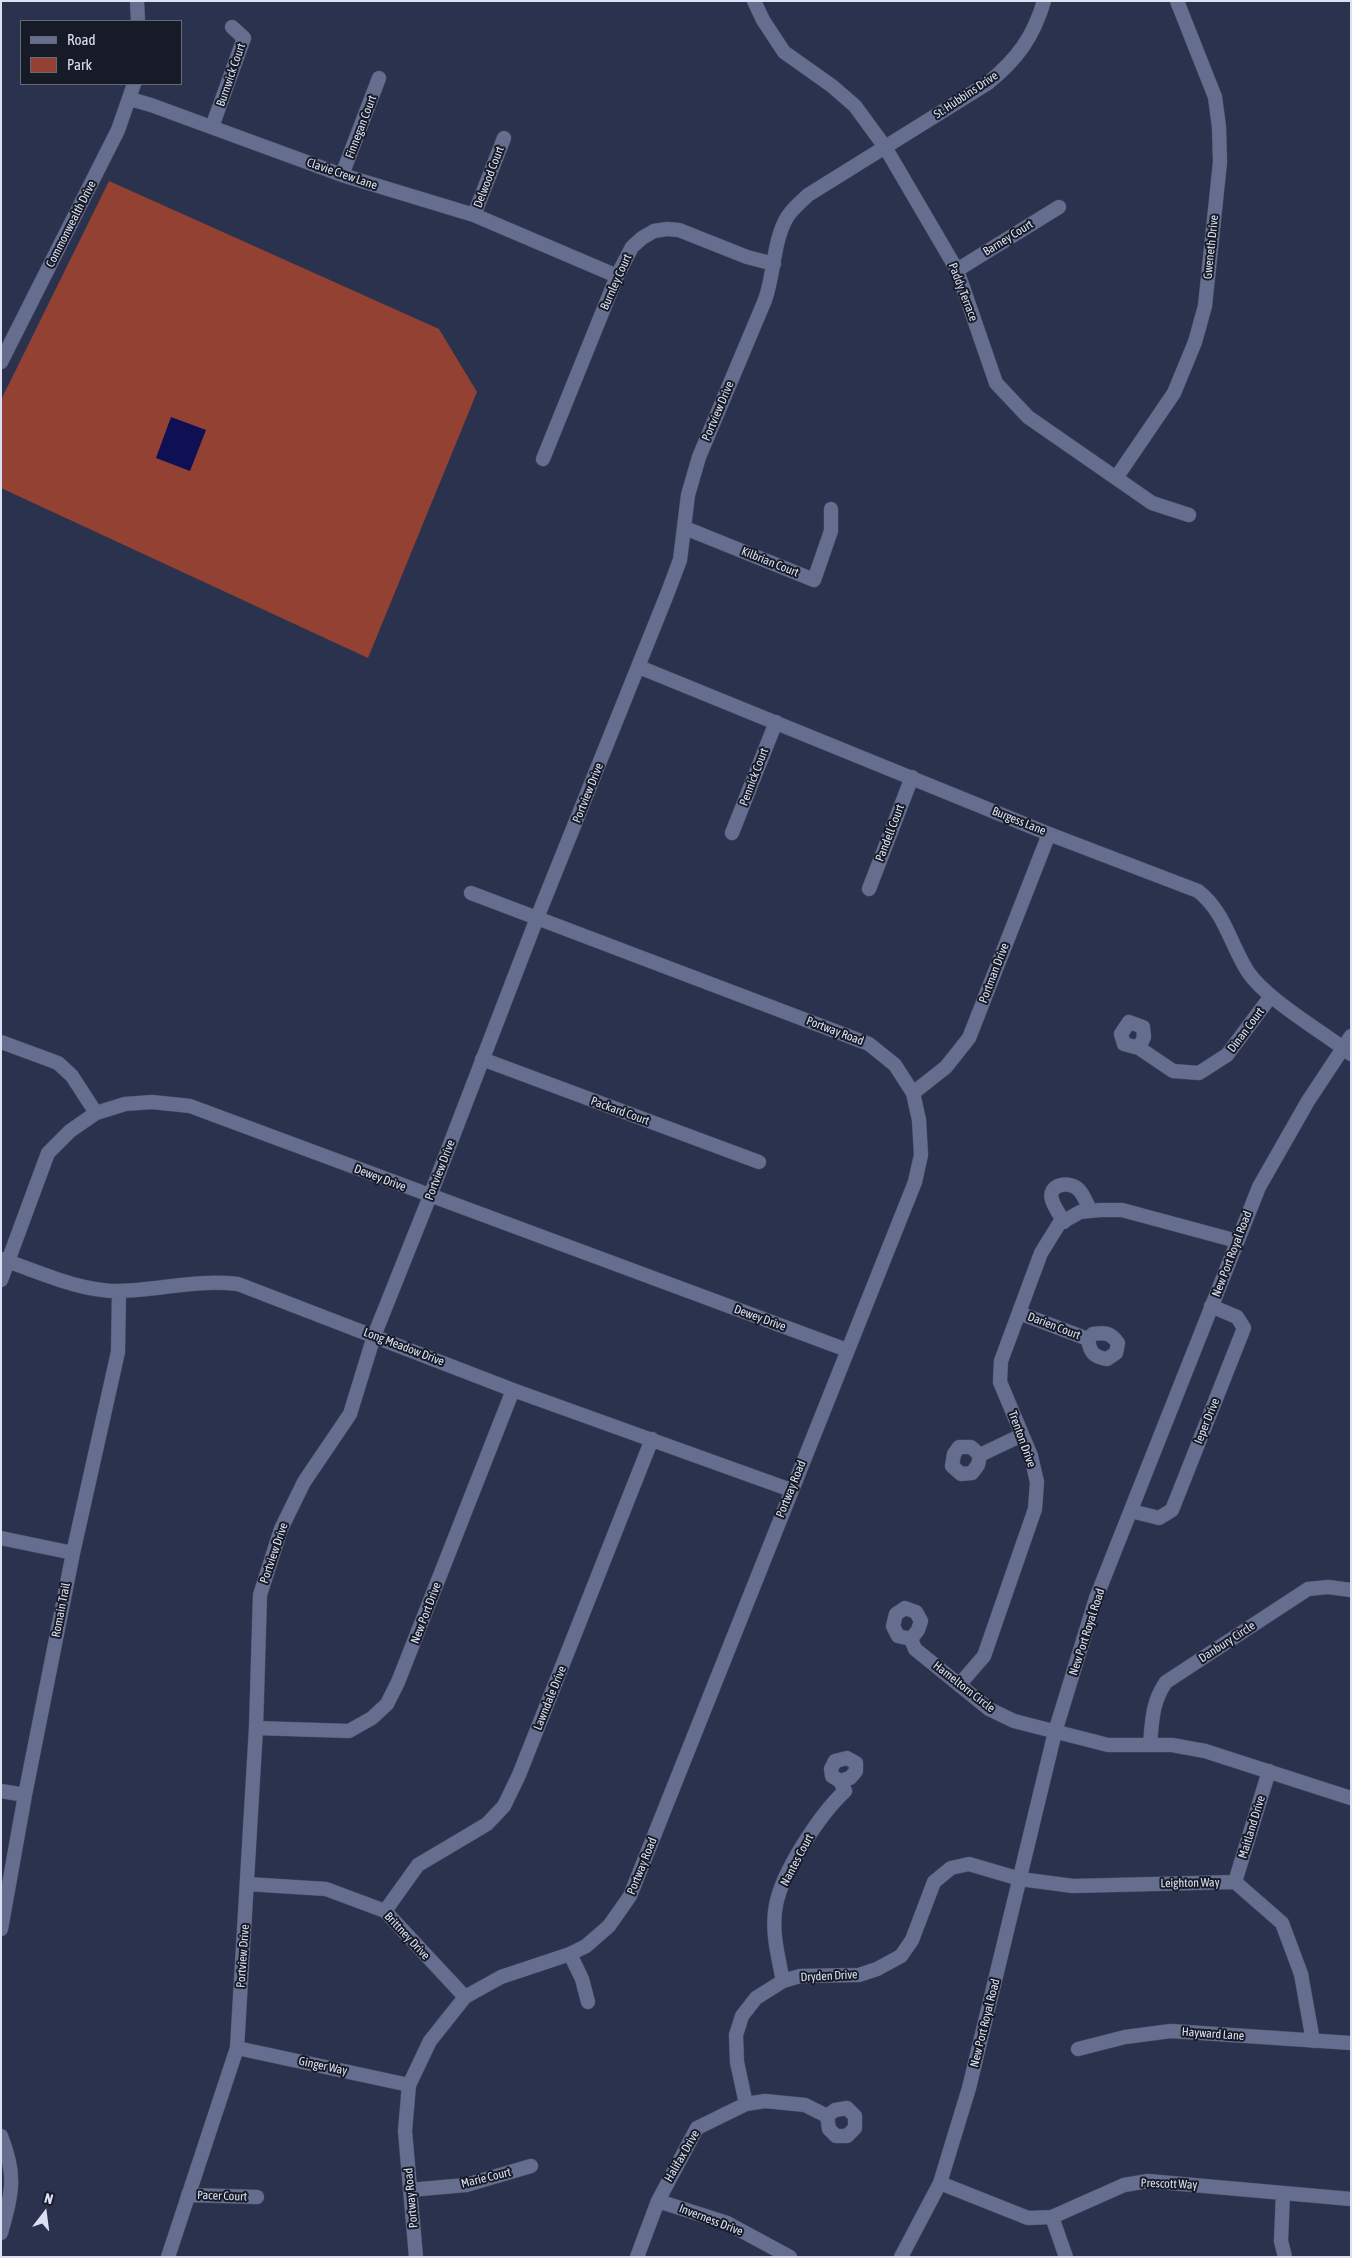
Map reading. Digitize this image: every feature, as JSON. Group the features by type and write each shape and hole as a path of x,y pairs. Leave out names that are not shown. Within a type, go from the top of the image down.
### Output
{"street":[{"path":"137,1 138,20"},
{"name":"Paddy Terrace","path":"754,1 763,20 784,52 832,86 855,106 885,148 957,270 996,383 1028,417 1152,504 1189,516"},
{"name":"St. Hubbins Drive","path":"885,148 988,82 1004,69 1018,56 1032,32 1044,1"},
{"name":"Gweneth Drive","path":"1116,478 1174,393 1195,342 1205,306 1220,162 1219,127 1214,97 1177,1"},
{"name":"Burnwick Court","path":"212,127 244,38 232,27"},
{"name":"Finnegan Court","path":"342,175 379,78"},
{"name":"Commonwealth Drive","path":"1,362 5,346 114,138 134,85"},
{"name":"Clavie Crew Lane","path":"130,99 342,175 474,215 617,276"},
{"name":"Delwood Court","path":"474,215 504,138"},
{"name":"Portview Drive","path":"168,2257 237,2048 256,1728 260,1595 281,1529 304,1482 350,1414 374,1336 537,918 639,667 680,560 688,495 699,457 765,300 785,221 795,207 808,195 885,148"},
{"name":"Barney Court","path":"957,270 1059,207"},
{"name":"Burnley Court","path":"543,459 617,276 632,247 642,238 654,231 679,230 747,257 774,264"},
{"name":"Kilbrian Court","path":"685,528 814,580 831,531 831,509"},
{"name":"Burgess Lane","path":"639,667 1049,834 1198,891 1210,900 1218,910 1248,973 1271,996 1349,1053"},
{"name":"Pennick Court","path":"732,833 776,722"},
{"name":"Pandell Court","path":"869,889 912,777"},
{"name":"Portman Drive","path":"913,1093 946,1067 969,1038 1049,834"},
{"name":"Portway Road","path":"416,2257 405,2132 409,2085 430,2041 465,1997 501,1977 570,1954 586,1946 609,1926 630,1896 915,1182 921,1156 919,1120 913,1093 895,1065 869,1044 471,893"},
{"name":"Dinan Court","path":"1139,1048 1173,1071 1199,1072 1227,1055 1271,996"},
{"name":"New Port Royal Road","path":"901,2257 940,2183 969,2088 1055,1732 1096,1598 1259,1186 1308,1101 1349,1053 1351,1036"},
{"path":"1,1042 58,1063 72,1076 96,1113"},
{"name":"Packard Court","path":"482,1059 759,1162"},
{"name":"Dewey Drive","path":"1,1280 5,1260 48,1153 70,1130 96,1113 125,1104 152,1102 190,1106 847,1350"},
{"path":"1064,1222 1052,1200 1052,1192 1057,1186 1068,1184 1079,1189 1091,1211"},
{"name":"Trenton Drive","path":"959,1685 984,1656 1035,1509 1037,1482 1030,1456 1000,1382 1001,1361 1041,1253 1059,1224 1080,1212 1122,1210 1237,1241"},
{"name":"Long Meadow Drive","path":"5,1260 73,1286 119,1291 213,1281 238,1284 513,1390 791,1490"},
{"name":"Romain Trail","path":"1,1929 25,1795 73,1553 118,1352 119,1291"},
{"name":"Ieper Drive","path":"1131,1511 1159,1518 1172,1510 1237,1346 1244,1328 1237,1317 1212,1306"},
{"name":"Darien Court","path":"1019,1313 1088,1339"},
{"name":"New Port Drive","path":"256,1728 349,1731 372,1718 387,1704 398,1682 513,1390"},
{"path":"980,1456 1022,1435"},
{"name":"Lawndale Drive","path":"385,1911 418,1865 487,1824 504,1806 519,1775 652,1439"},
{"path":"1,1538 73,1553"},
{"name":"Danbury Circle","path":"1150,1745 1153,1706 1166,1682 1308,1589 1328,1587 1351,1590"},
{"name":"Hameltorn Circle","path":"911,1639 915,1649 989,1709 1014,1721 1055,1732"},
{"path":"1055,1732 1108,1746 1172,1745 1205,1751 1351,1798"},
{"name":"Maitland Drive","path":"1235,1882 1269,1772"},
{"name":"Nantes Court","path":"783,1981 775,1938 776,1905 786,1876 810,1833 845,1791 840,1781"},
{"path":"1,1791 25,1795"},
{"name":"Dryden Drive","path":"746,2104 737,2062 736,2035 742,2016 756,1998 783,1981 800,1976 860,1975 878,1969 901,1956 912,1940 934,1882 951,1868 969,1864 1020,1879"},
{"name":"Leighton Way","path":"1020,1879 1073,1886 1235,1882 1282,1923 1301,1974 1313,2041"},
{"name":"Brittney Drive","path":"248,1884 326,1889 385,1911 465,1997"},
{"path":"570,1954 582,1980 588,2002"},
{"name":"Hayward Lane","path":"1078,2049 1125,2037 1171,2032 1351,2044"},
{"name":"Ginger Way","path":"237,2048 409,2085"},
{"name":"Halifax Drive","path":"637,2257 658,2201 697,2128 716,2116 746,2104 765,2101 804,2105 827,2116"},
{"path":"1,2136 11,2160 11,2197 1,2232"},
{"name":"Marie Court","path":"410,2190 466,2185 531,2166"},
{"name":"Prescott Way","path":"940,2183 1028,2218 1052,2216 1124,2185 1148,2181 1351,2199"},
{"path":"1283,2193 1281,2241 1285,2257"},
{"name":"Pacer Court","path":"188,2195 257,2198"},
{"name":"Inverness Drive","path":"658,2201 727,2223 790,2257"},
{"path":"1052,2216 1066,2257"}],"green space":[{"path":"109,181 439,329 477,392 368,658 1,488 1,400"}],"shaded area":[{"path":"171,417 206,430 190,471 156,458"}]}
